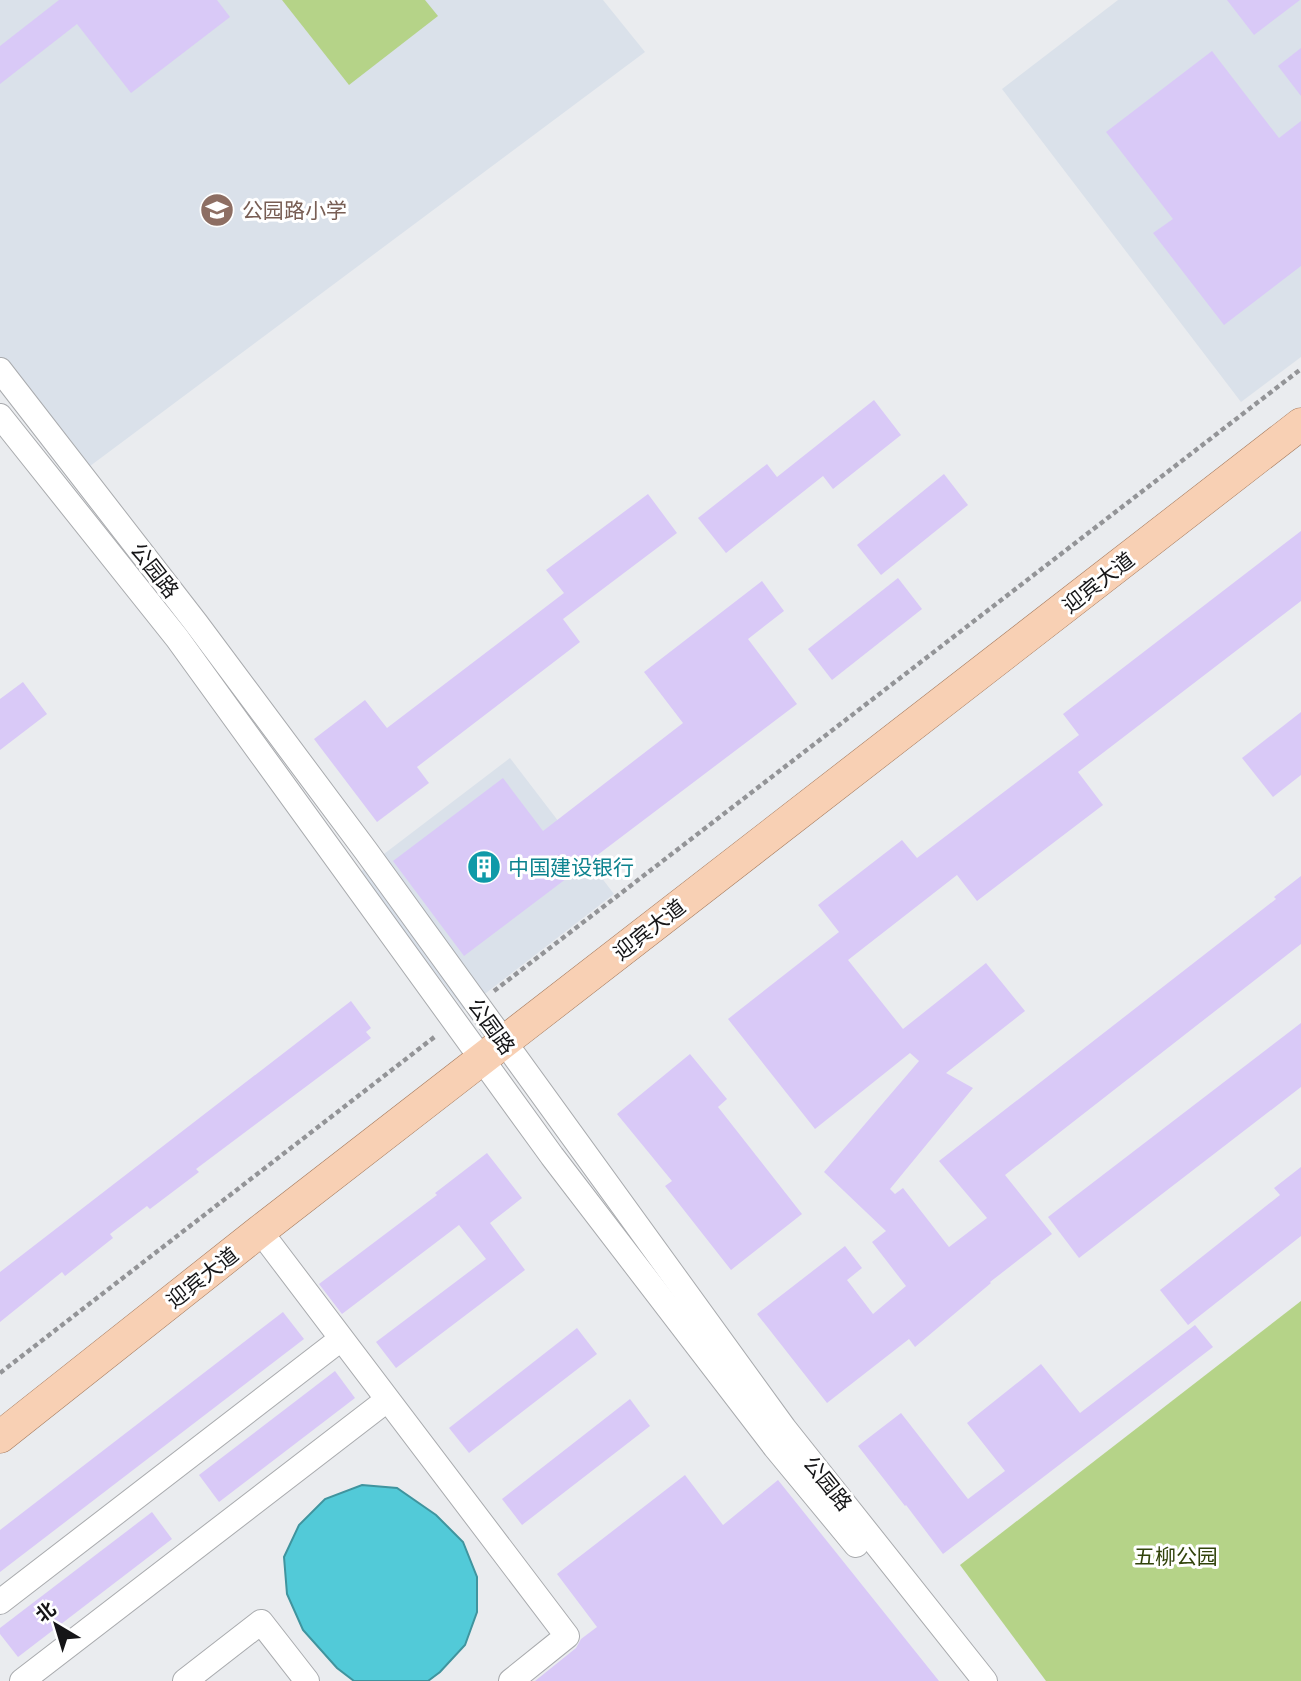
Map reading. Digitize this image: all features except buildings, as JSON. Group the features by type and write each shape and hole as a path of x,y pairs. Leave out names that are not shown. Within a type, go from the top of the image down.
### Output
{"main road":[{"name":"迎宾大道","path":"0,1410 480,1033 1301,399"},
{"name":"迎宾大道","path":"0,1437 260,1231 480,1033 1301,424"}],"street":[{"name":"公园路","path":"0,370 196,623 366,851 480,1033 783,1428 985,1681"},
{"path":"0,416 177,638 480,1033 552,1156 775,1447 968,1681"},
{"path":"260,1231 566,1636 511,1681"},
{"path":"0,1602 341,1339"},
{"path":"22,1681 387,1400"},
{"path":"185,1681 261,1622 307,1681"}],"path":[{"path":"0,1373 480,1033 1301,369"}],"shaded area":[{"name":"公园路小学","path":"0,0 603,0 645,52 78,475 0,368"},
{"path":"1118,0 1301,0 1301,357 1241,402 1002,89"},
{"path":"510,758 614,894 464,1010 359,873"}],"green space":[{"path":"282,0 425,0 438,16 349,85"},
{"name":"五柳公园","path":"1301,1301 1301,1681 1046,1681 960,1565"}],"water":[{"path":"362,1485 397,1488 436,1515 463,1542 477,1577 477,1612 465,1645 428,1681 354,1681 337,1668 303,1630 287,1594 284,1557 299,1525 325,1499"}],"place":[{"name":"公园路小学","path":"217,210"},
{"name":"中国建设银行","path":"484,867"}]}
